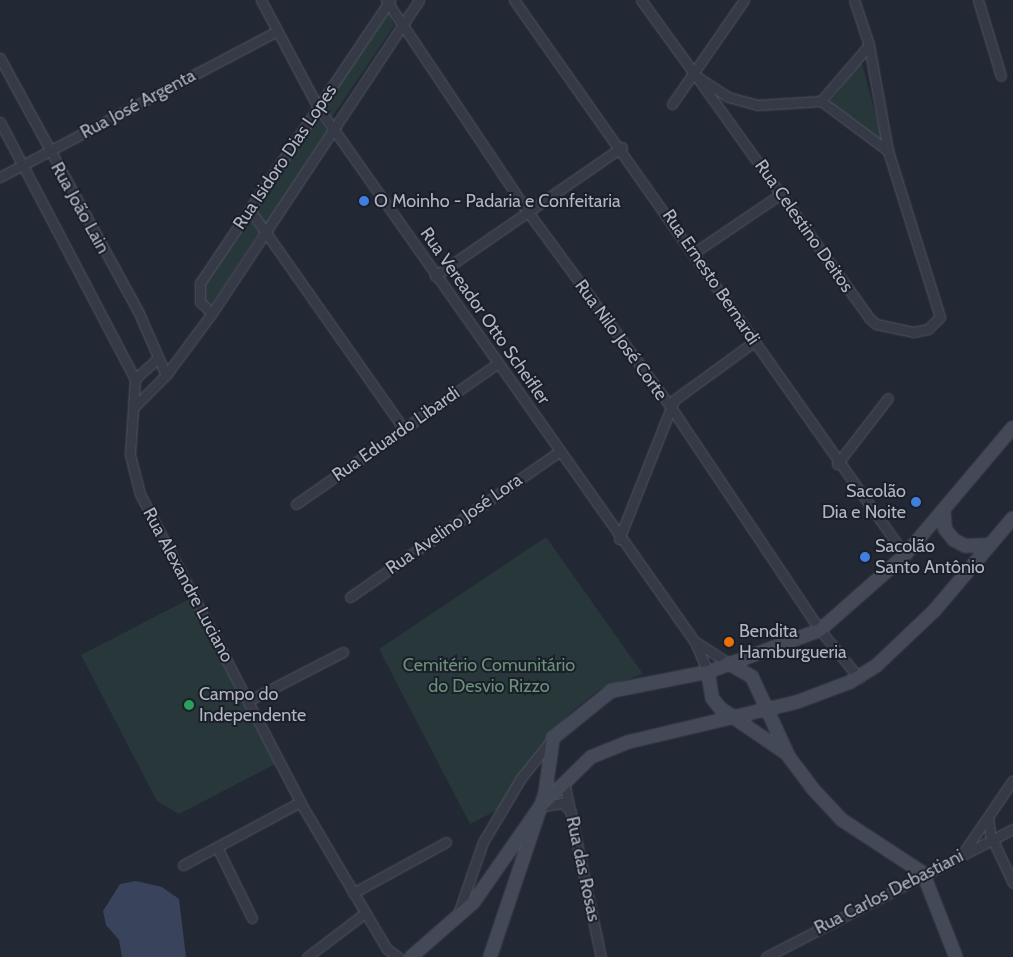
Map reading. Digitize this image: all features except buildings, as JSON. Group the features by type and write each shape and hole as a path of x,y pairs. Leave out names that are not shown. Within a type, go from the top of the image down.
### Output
{"street":[{"name":"Rua Vereador Otto Scheifler","path":"261,0 318,107 619,538 695,642 708,672 712,698 789,757"},
{"name":"Rua Isidoro Dias Lopes","path":"134,407 166,375 212,313 400,25 419,0"},
{"name":"Rua Ernesto Bernardi","path":"514,0 622,147 837,464 905,555"},
{"name":"Rua Celestino Deitos","path":"641,0 782,193 868,318 876,324 913,332 937,325 937,307 888,151"},
{"path":"672,104 696,76 744,0"},
{"path":"854,0 869,45 888,151"},
{"path":"978,0 1001,76"},
{"name":"Rua Isidoro Dias Lopes","path":"212,313 200,302 200,283 388,1"},
{"name":"Rua Nilo José Corte","path":"388,1 400,25 528,212 672,409 820,630 858,678"},
{"name":"Rua José Argenta","path":"0,178 277,31"},
{"path":"869,45 821,101 888,151"},
{"name":"Rua João Lain","path":"0,58 138,312 156,359"},
{"name":"Rua Celestino Deitos","path":"696,76 728,97 757,105 821,101"},
{"name":"Rua João Lain","path":"0,122 135,379"},
{"path":"435,276 622,147"},
{"path":"695,252 782,193"},
{"path":"250,210 265,234 404,429"},
{"path":"619,538 679,394 755,341"},
{"path":"135,379 156,359 166,375"},
{"name":"Rua Eduardo Libardi","path":"296,504 497,364"},
{"name":"Rua Alexandre Luciano","path":"135,379 131,472 300,802 387,949 398,957"},
{"path":"837,464 888,398"},
{"path":"456,917 483,842 520,778 552,743 611,691 708,672 820,630 905,555 944,514 1013,426"},
{"name":"Rua Avelino José Lora","path":"350,597 559,452"},
{"path":"944,514 945,529 954,540 966,546 988,544"},
{"path":"411,957 484,890 540,807 591,757 628,742 797,702 858,678 934,611 988,544 1013,518"},
{"name":"Rua Vereador Otto Scheifler","path":"695,642 728,663 747,670 789,757"},
{"path":"248,701 344,652"},
{"path":"552,743 562,784"},
{"path":"490,957 540,807 552,743"},
{"path":"789,757 842,820 923,873 956,957"},
{"path":"963,854 1013,780"},
{"name":"Rua das Rosas","path":"562,784 571,811 601,957"},
{"path":"184,865 300,802"},
{"path":"540,807 555,802 571,811"},
{"path":"989,814 992,840 1013,883"},
{"name":"Rua Carlos Debastiani","path":"766,957 923,873 1013,830"},
{"path":"353,893 446,842"},
{"path":"217,847 252,918"},
{"path":"307,957 365,912"}],"green space":[{"path":"389,12 394,26 332,117 322,108"},
{"path":"861,60 883,143 830,103"},
{"path":"316,114 327,131 266,225 253,209"},
{"path":"248,217 259,232 212,304 204,302 202,283"},
{"name":"Cemitério Comunitário do Desvio Rizzo","path":"546,537 643,674 600,689 568,715 497,810 470,824 379,649"},
{"path":"189,599 275,764 179,814 157,801 81,655"}],"water":[{"path":"136,881 162,887 179,899 186,957 122,957 119,940 106,925 103,911 120,884"}],"place":[{"name":"O Moinho - Padaria e Confeitaria","path":"364,201"},
{"name":"Sacolão Dia e Noite","path":"916,502"},
{"name":"Sacolão Santo Antônio","path":"865,557"},
{"name":"Bendita Hamburgueria","path":"729,642"},
{"name":"Campo do Independente","path":"189,705"}]}
